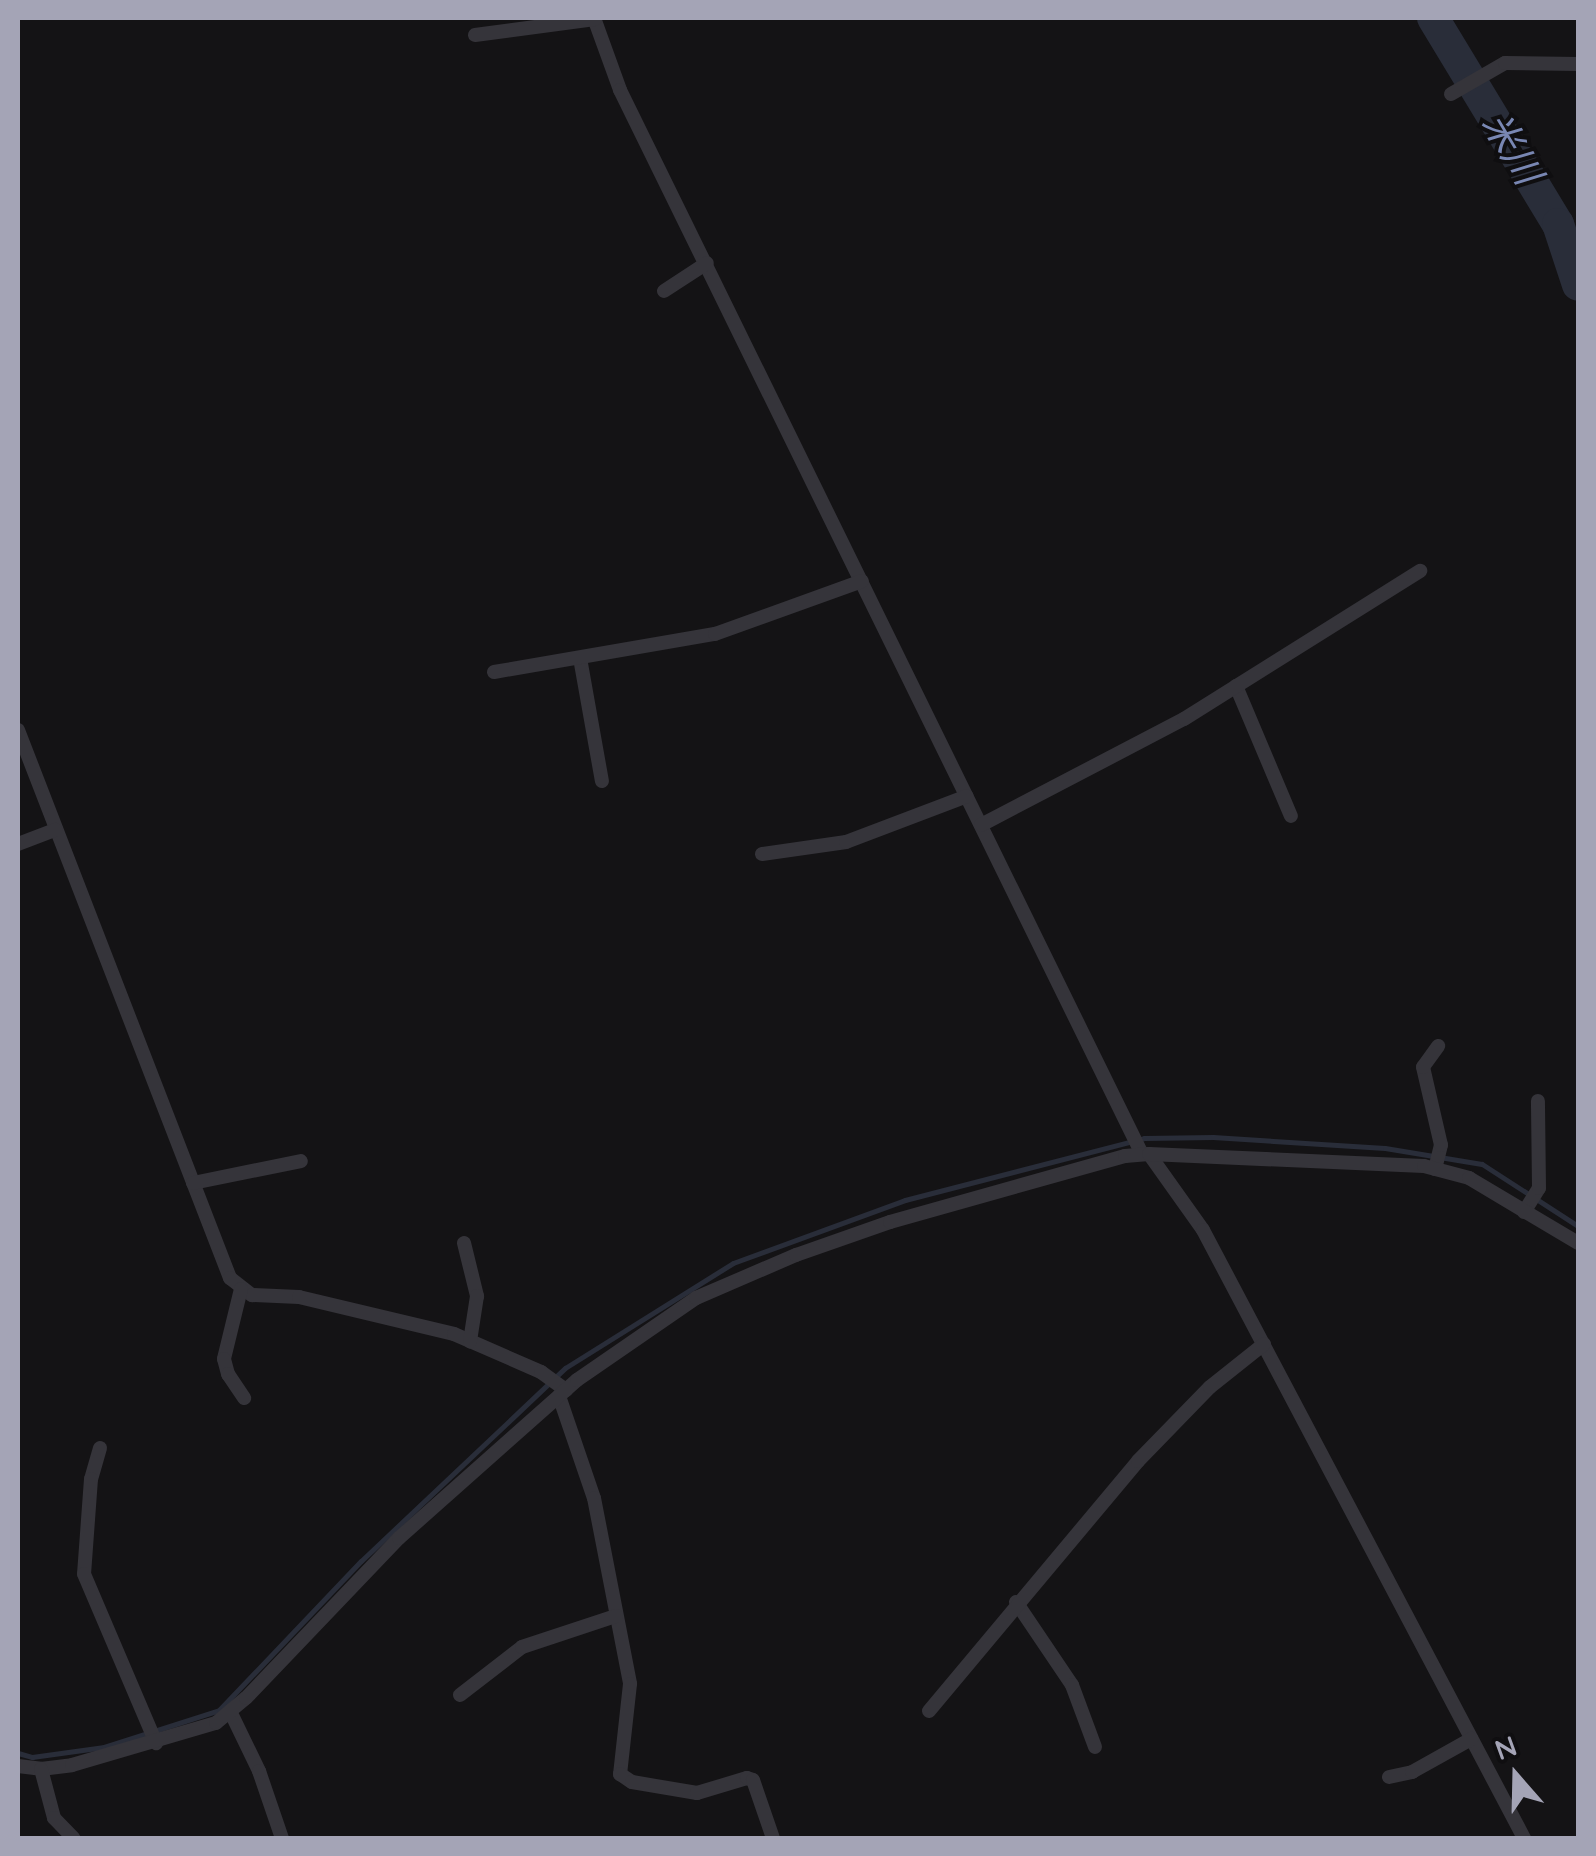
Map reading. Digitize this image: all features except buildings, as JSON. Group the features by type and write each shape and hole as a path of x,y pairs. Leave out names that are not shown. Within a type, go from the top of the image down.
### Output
{"street":[{"path":"475,36 594,18 614,76 1131,1132 1204,1230 1524,1838"},
{"path":"1451,94 1515,62 1578,64"},
{"path":"664,291 707,263"},
{"path":"981,825 1184,719 1420,571"},
{"path":"494,672 715,634 862,581"},
{"path":"580,658 602,780"},
{"path":"1236,686 1291,816"},
{"path":"18,730 230,1278 252,1296 299,1297 371,1311 470,1340 541,1372 562,1391 594,1498 630,1684 620,1774 632,1782 698,1793 747,1778 753,1780 773,1838"},
{"path":"762,854 846,842 967,796"},
{"path":"18,844 55,830"},
{"path":"1437,1160 1424,1067 1438,1046"},
{"path":"1530,1204 1538,1101"},
{"path":"18,1766 40,1769 216,1723 399,1538 562,1391 696,1298 796,1255 1014,1186 1143,1152 1437,1160 1530,1204 1578,1243"},
{"path":"193,1183 301,1161"},
{"path":"464,1244 477,1296 470,1340"},
{"path":"241,1289 224,1359 228,1374 244,1398"},
{"path":"929,1711 1016,1602 1138,1461 1210,1387 1264,1344"},
{"path":"100,1448 91,1479 84,1574 153,1737"},
{"path":"1016,1602 1067,1676 1095,1747"},
{"path":"460,1696 522,1647 616,1616"},
{"path":"230,1711 259,1771 282,1838"},
{"path":"1389,1778 1412,1772 1471,1739"},
{"path":"40,1769 54,1818 73,1838"}],"waterway":[{"name":"米川","path":"1433,18 1558,224 1578,285"},
{"path":"18,1753 32,1757 104,1747 219,1710 361,1561 565,1368 733,1263 905,1200 1144,1138 1213,1137 1385,1148 1482,1164 1578,1226"}]}
